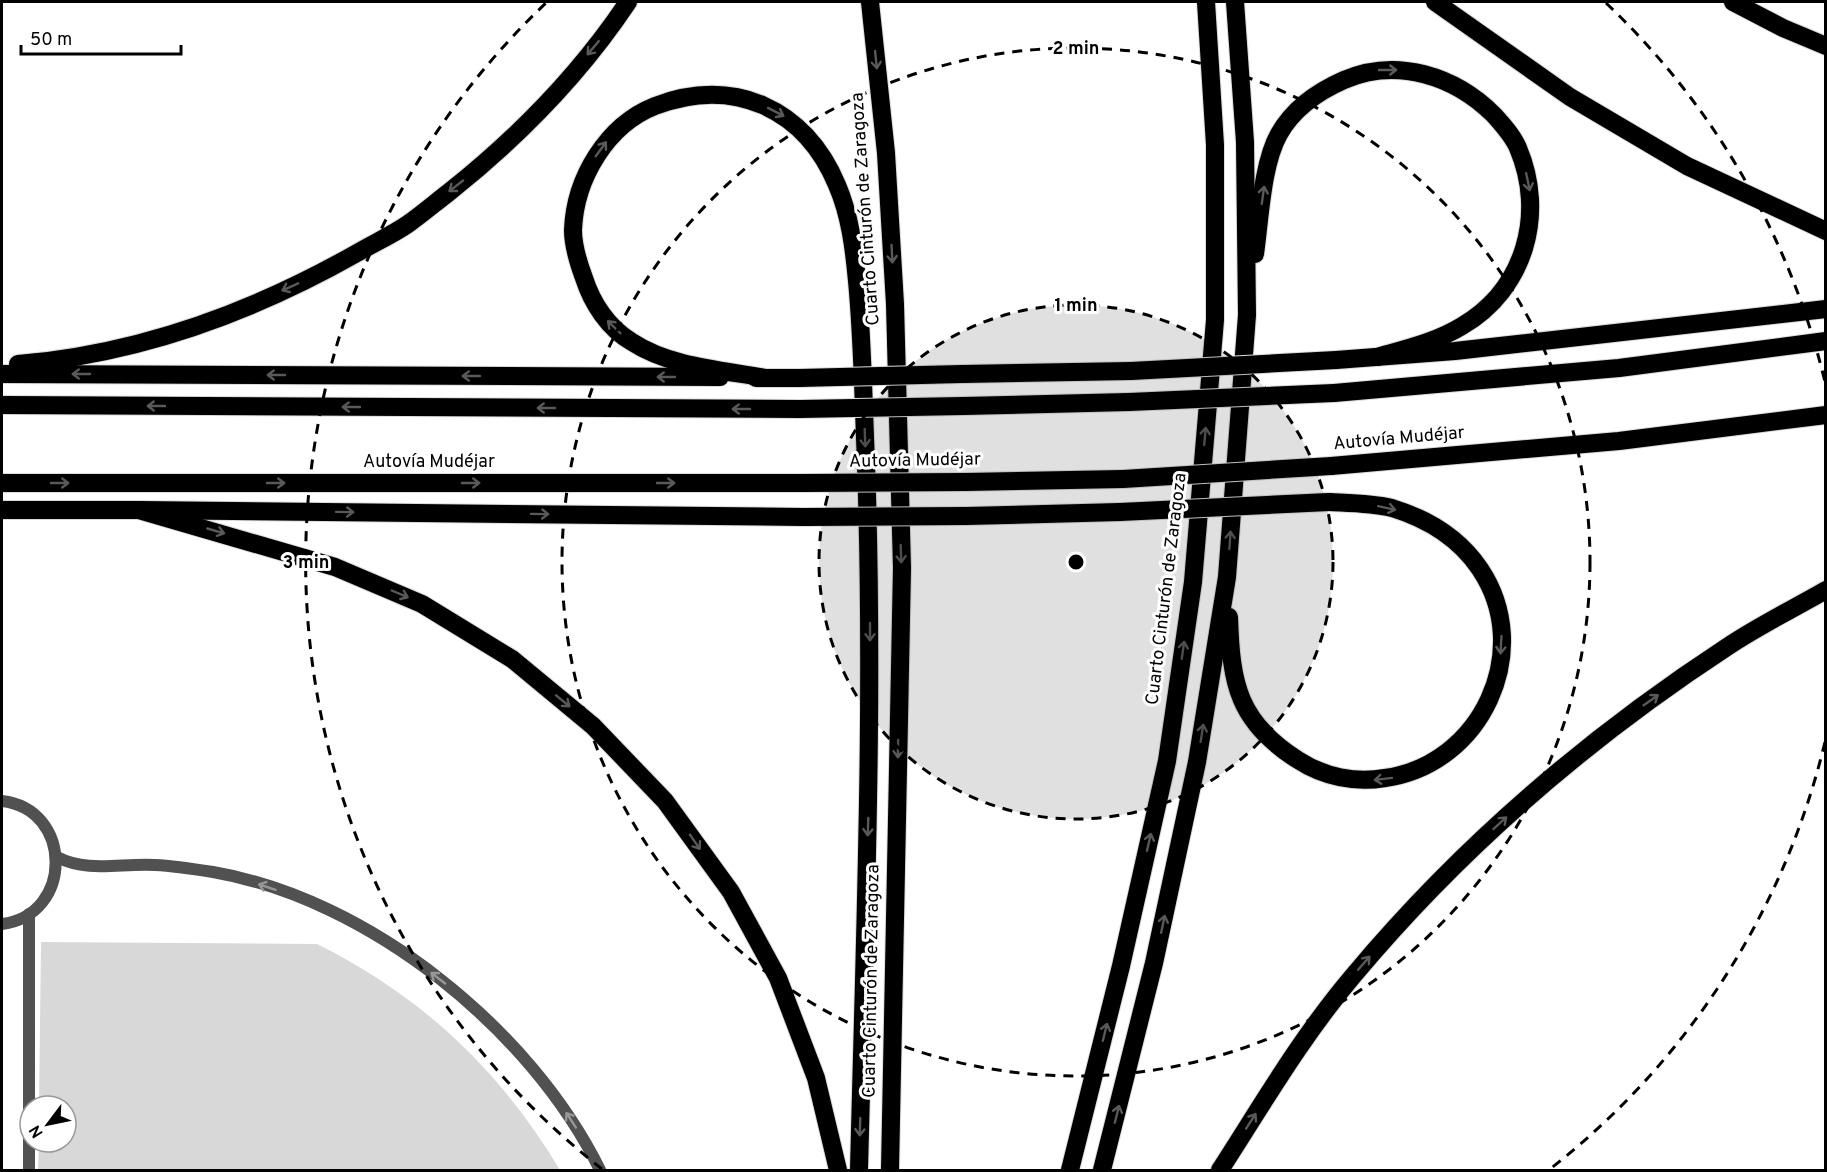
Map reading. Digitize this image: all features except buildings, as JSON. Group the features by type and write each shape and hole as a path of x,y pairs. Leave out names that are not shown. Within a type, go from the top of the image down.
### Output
{"highway":[{"path":"2,365 32,363 112,350 223,318 320,274 408,224 483,165 553,97 611,28 628,2"},
{"name":"Cuarto Cinturón de Zaragoza","path":"870,2 886,153 894,292 902,568 890,1170"},
{"name":"Cuarto Cinturón de Zaragoza","path":"1071,1170 1121,966 1167,761 1193,582 1215,320 1215,145 1206,2"},
{"path":"1235,2 1245,142 1247,315"},
{"path":"1435,2 1570,97 1687,166 1826,231"},
{"path":"1733,2 1826,46"},
{"path":"1102,1170 1154,963 1195,774 1227,578 1247,315 1270,155 1279,133 1294,114 1331,85 1377,70 1417,72 1440,78 1464,90 1482,103 1502,123 1517,147 1526,175 1531,198 1531,221 1526,243 1515,270 1502,291 1483,312 1461,327 1429,342 1377,357"},
{"path":"766,378 680,362 648,351 630,341 609,323 595,303 577,259 573,234 575,207 593,161 608,140 631,120 647,110 674,99 715,94 755,102 787,117 805,134 822,156 847,212 854,253 860,315 870,565 869,776 859,1170"},
{"path":"2,374 799,378 1131,371 1455,351 1826,309"},
{"path":"2,405 800,409 1129,402 1334,393 1619,368 1826,341"},
{"name":"Autovía Mudéjar","path":"2,483 802,483 1123,479 1330,466 1619,441 1826,415"},
{"path":"2,510 803,517 1120,512 1329,502 1389,507 1418,517 1440,529 1480,569 1492,592 1501,621 1502,645 1497,674 1485,710 1470,733 1449,753 1403,776 1374,780 1346,779 1325,774 1308,766 1285,752 1268,737 1241,700 1233,678 1227,578"},
{"path":"139,510 335,567 422,604 512,659 593,726 666,801 731,892 778,978 816,1078 838,1170"},
{"path":"1220,1170 1301,1044 1352,977 1409,912 1469,851 1610,730 1728,646 1826,590"}],"street":[{"path":"2,801 23,807 35,815 45,826 57,857 54,881 48,894 29,914 2,924"},
{"path":"57,857 76,866 154,865 216,872 293,895 345,918 436,976 505,1036 568,1115 600,1170"},
{"path":"29,914 29,1170"}],"shaded area":[{"path":"41,942 317,944 391,987 455,1039 511,1100 537,1134 560,1170 38,1170 39,1154 78,1154 78,1094 39,1094"}]}
